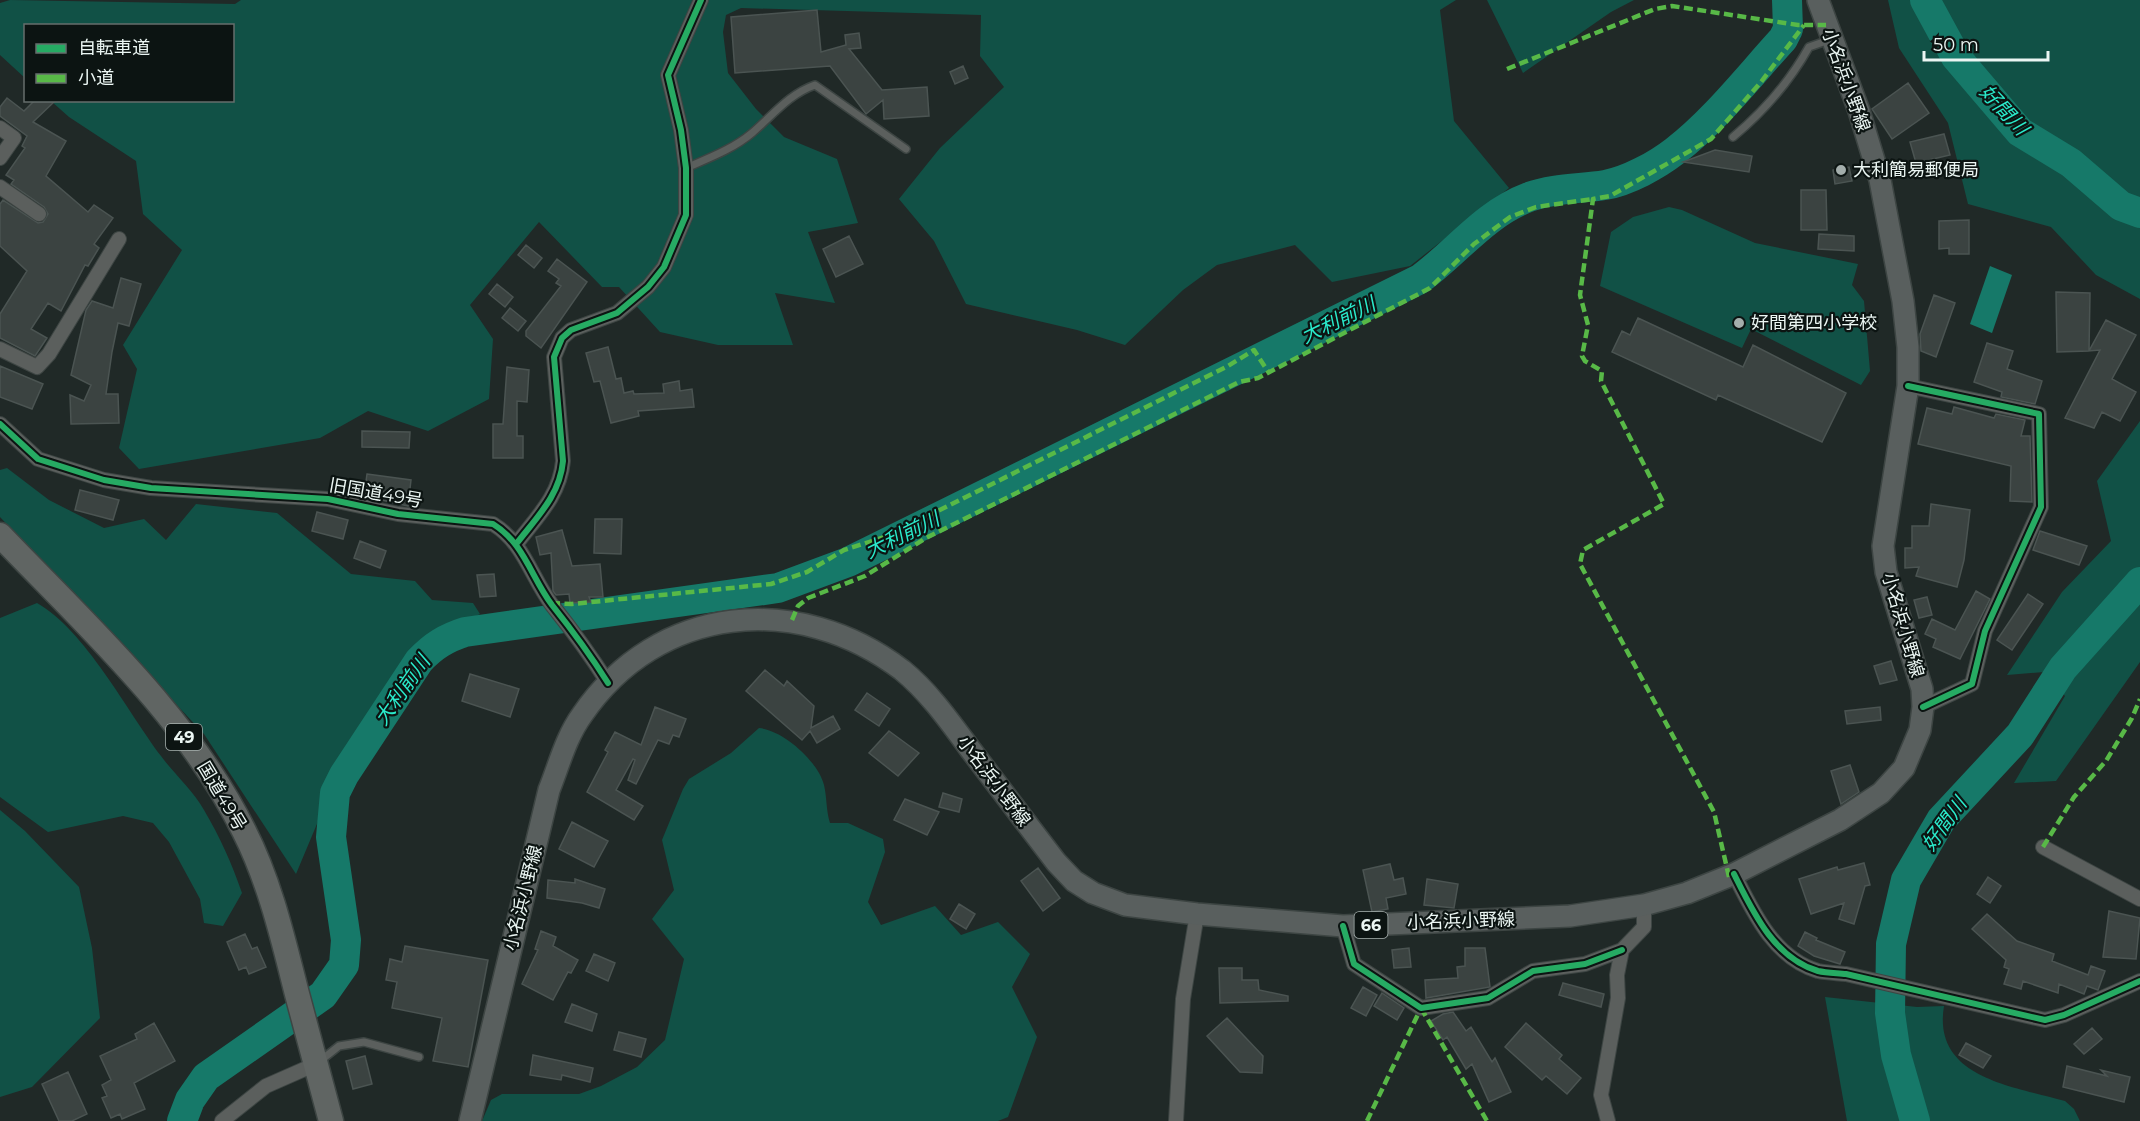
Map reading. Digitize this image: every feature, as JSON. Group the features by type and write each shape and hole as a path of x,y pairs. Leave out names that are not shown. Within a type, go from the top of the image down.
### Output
{"highway":[{"name":"国道49号","path":"0,535 116,656 172,721 218,783 244,831 263,874 331,1121"}],"main road":[{"name":"小名浜小野線","path":"470,1121 549,790 581,716 609,683 634,660 671,639 705,626 750,619 782,620 833,631 872,649 904,672 934,702 1056,862 1074,881 1093,893 1125,905 1197,914 1343,926 1570,916 1644,904 1687,893 1734,874 1840,820 1881,793 1904,768 1920,730 1923,707 1922,689 1886,572 1883,546 1908,386 1908,347 1903,301 1880,180 1859,111 1818,0"}],"street":[{"path":"517,543 556,492 562,478 563,461 554,357 556,347 571,330 625,308 648,287 664,267 686,215 686,168 681,130 668,75 701,0"},
{"path":"0,128 14,138 0,158"},
{"path":"0,188 39,214"},
{"path":"0,349 37,367 49,354 119,239"},
{"path":"1908,386 2039,414 2041,431 2041,507 1985,631 1972,684 1923,707"},
{"name":"旧国道49号","path":"0,424 38,459 104,480 151,488 328,499 398,514 493,524 506,531 517,543 556,609 574,630 609,683"},
{"path":"2043,847 2140,899"},
{"path":"1734,874 1755,916 1787,953 1818,971 1846,974 2045,1020 2064,1015 2140,981"},
{"path":"1343,926 1354,964 1421,1008 1488,998 1533,971 1584,964 1622,950 1644,927 1644,904"},
{"path":"1176,1121 1183,999 1197,914"},
{"path":"1608,1121 1601,1095 1618,998 1617,975 1622,950"},
{"path":"222,1121 266,1086 316,1065"}],"lane":[{"path":"1733,137 1750,123 1795,71 1809,47 1831,39"},
{"path":"686,168 727,150 751,134 799,90 815,85 906,149"},
{"path":"316,1065 339,1046 364,1042 419,1057"}],"shaded area":[{"path":"10,0 235,4 241,0 1456,0 1440,10 1454,121 1509,188 1410,266 1332,282 1295,245 1217,265 1183,290 1125,345 1077,330 966,304 934,241 899,199 940,148 1004,87 980,56 981,15 741,8 726,15 723,32 728,73 756,109 784,137 837,159 858,223 808,232 835,303 775,293 793,345 718,345 660,332 619,287 602,287 539,222 470,305 493,339 489,399 428,431 368,411 320,438 139,469 119,448 137,369 123,345 182,250 143,214 136,161 69,117 52,102 234,102 234,24 24,24 24,77 0,55 0,3"},
{"path":"1487,0 1634,0 1611,12 1523,73"},
{"path":"1888,0 2140,0 2140,299 2096,275 2051,227 1968,204 1948,123 1899,48"},
{"path":"1669,207 1682,210 1755,243 1858,264 1852,285 1864,301 1870,371 1861,385 1751,329 1742,348 1600,286 1611,232 1633,217"},
{"path":"1990,266 2012,275 1992,333 1970,324"},
{"path":"2140,421 2140,662 2056,781 2014,783 2065,696 2044,672 2007,675 2062,592 2111,541 2097,481"},
{"path":"7,468 49,500 104,528 144,519 166,540 196,504 277,513 351,574 415,581 432,600 473,603 480,614 445,633 397,677 345,757 296,874 204,734 0,517 0,470"},
{"path":"37,603 55,615 88,651 161,756 204,810 225,851 242,893 223,926 204,923 200,899 169,842 153,823 123,816 48,832 0,797 0,618"},
{"path":"759,728 778,734 789,741 815,766 824,785 830,823 848,823 883,839 885,852 868,902 881,925 935,906 961,935 998,922 1030,954 1012,987 1037,1037 1008,1117 998,1121 482,1121 491,1100 502,1094 579,1094 601,1086 637,1067 665,1040 684,959 652,919 674,890 662,840 689,779 731,753"},
{"path":"0,810 25,831 79,887 92,948 100,1018 32,1087 0,1097"},
{"path":"1825,997 1917,1007 1944,1006 1944,1030 1951,1049 1963,1064 1980,1075 2001,1083 2065,1101 2074,1109 2080,1121 1847,1121"}],"building":[{"path":"817,10 821,52 846,45 845,35 859,33 861,48 849,49 882,90 927,87 929,116 884,119 883,100 866,114 830,66 735,73 731,17"},
{"path":"963,66 968,78 955,84 950,72"},
{"path":"1908,83 1929,113 1892,139 1872,109"},
{"path":"7,98 24,111 33,102 54,102 33,122 66,141 46,176 88,212 94,205 113,218 94,244 99,248 88,266 85,265 61,311 48,303 31,329 47,338 35,356 0,338 0,314 27,271 0,246 0,204 3,200 38,223 43,222 48,214 44,207 11,184 14,180 6,175 25,148 22,146 27,136 0,116 0,107"},
{"path":"1944,134 1950,155 1916,163 1910,142"},
{"path":"1715,150 1752,156 1749,172 1683,162"},
{"path":"1849,167 1852,181 1835,184 1833,170"},
{"path":"1801,190 1826,190 1827,230 1801,230"},
{"path":"1969,220 1969,254 1949,254 1949,248 1939,249 1939,221"},
{"path":"1819,234 1854,236 1854,251 1818,249"},
{"path":"849,236 863,264 836,277 823,249"},
{"path":"526,245 542,258 534,268 518,255"},
{"path":"557,259 587,282 541,348 526,336 526,331 561,286 556,283 559,279 548,271"},
{"path":"121,278 141,284 129,326 118,323 112,352 106,394 118,394 119,423 71,424 70,395 84,401 91,385 71,375 86,310 92,301 113,308"},
{"path":"497,284 513,297 505,307 489,294"},
{"path":"2056,292 2090,293 2089,351 2057,352"},
{"path":"1934,295 1955,303 1936,357 1921,351 1920,334"},
{"path":"510,308 526,321 518,331 502,318"},
{"path":"1638,318 1743,367 1753,345 1846,393 1822,442 1718,395 1716,400 1612,352 1622,331 1630,335"},
{"path":"2106,320 2136,335 2112,379 2136,392 2120,421 2102,412 2094,428 2065,418 2100,350 2089,351"},
{"path":"1987,343 2013,351 2007,369 2042,381 2035,404 2001,397 2002,392 1974,382"},
{"path":"608,347 616,379 621,378 624,393 633,391 634,394 664,393 663,384 679,381 680,391 692,389 694,407 638,411 639,416 611,423 600,381 594,382 586,353"},
{"path":"0,366 43,384 32,409 0,397"},
{"path":"507,367 529,370 527,402 517,401 517,436 523,436 523,458 493,458 493,424 503,424"},
{"path":"1954,407 1994,418 1996,414 2025,420 2021,436 2030,436 2032,502 2010,501 2011,466 1918,444 1927,408 1952,414"},
{"path":"362,431 410,432 409,448 362,447"},
{"path":"367,474 411,480 408,506 364,496"},
{"path":"80,490 119,500 113,520 75,510"},
{"path":"1931,504 1970,510 1964,560 1957,587 1916,576 1919,567 1905,568 1905,548 1912,548 1912,526 1929,526"},
{"path":"317,512 348,520 343,539 312,531"},
{"path":"595,519 622,519 621,554 594,553"},
{"path":"562,530 572,566 600,564 603,597 589,597 591,602 570,603 569,594 556,595 553,591 551,553 540,555 536,537"},
{"path":"2040,531 2087,546 2079,565 2033,550"},
{"path":"360,541 386,551 380,568 354,558"},
{"path":"494,574 496,596 480,597 477,575"},
{"path":"1976,591 1990,599 1960,659 1933,647 1936,639 1925,634 1932,619 1955,630"},
{"path":"2028,594 2043,604 2012,650 1997,640"},
{"path":"1927,597 1932,615 1919,618 1914,600"},
{"path":"1891,661 1897,680 1880,684 1874,666"},
{"path":"765,670 784,686 787,681 814,706 811,728 833,716 840,729 817,743 810,731 802,740 746,691"},
{"path":"470,674 519,689 510,717 462,701"},
{"path":"867,693 890,709 879,726 855,710"},
{"path":"655,707 686,719 679,737 673,735 669,744 658,740 636,784 628,780 635,760 633,759 616,790 643,806 634,820 587,792 608,752 605,750 615,732 641,745"},
{"path":"1880,707 1881,720 1847,724 1845,711"},
{"path":"889,731 919,753 898,776 869,753"},
{"path":"1850,765 1859,792 1841,804 1831,771"},
{"path":"943,793 962,799 959,812 939,807"},
{"path":"905,799 939,812 927,835 894,820"},
{"path":"572,822 608,841 594,867 559,849"},
{"path":"1864,863 1870,885 1865,886 1854,924 1839,919 1844,903 1811,914 1799,879 1837,867 1838,870"},
{"path":"1390,864 1394,880 1403,878 1406,894 1386,898 1388,909 1372,912 1363,870"},
{"path":"1038,868 1060,898 1043,911 1021,881"},
{"path":"1988,877 2001,886 1990,903 1977,894"},
{"path":"575,879 605,889 599,908 547,898 548,880 575,883"},
{"path":"1427,879 1458,884 1454,908 1424,905"},
{"path":"959,904 975,914 966,929 950,919"},
{"path":"2109,911 2140,918 2136,959 2103,957"},
{"path":"1987,914 2017,941 2054,954 2052,961 2088,975 2091,966 2105,971 2098,990 2087,986 2084,994 2059,984 2058,993 2023,981 2021,989 2004,984 2009,969 2004,967 2006,960 1972,929"},
{"path":"541,931 556,937 553,946 578,960 571,973 568,972 553,1000 522,984 538,950 535,949"},
{"path":"1805,932 1817,938 1816,940 1845,952 1840,964 1814,956 1798,946"},
{"path":"245,934 252,949 257,947 266,967 249,974 246,967 239,970 227,942"},
{"path":"405,946 488,960 468,1067 433,1061 442,1018 392,1008 397,982 386,980 390,959 402,962"},
{"path":"1409,948 1411,967 1394,968 1392,950"},
{"path":"1465,948 1485,948 1490,987 1426,998 1425,980 1458,978 1457,967 1465,966"},
{"path":"594,954 615,963 608,981 586,971"},
{"path":"1219,968 1242,968 1242,980 1258,980 1259,990 1288,996 1288,1001 1220,1003"},
{"path":"1563,983 1604,994 1601,1007 1559,995"},
{"path":"1363,987 1377,995 1366,1016 1351,1008"},
{"path":"1382,993 1404,1008 1397,1020 1374,1006"},
{"path":"572,1004 597,1014 592,1031 565,1022"},
{"path":"1453,1012 1466,1031 1471,1027 1492,1062 1495,1058 1511,1092 1489,1102 1472,1064 1466,1069 1447,1037 1443,1040 1431,1021 1443,1014"},
{"path":"1227,1018 1263,1056 1262,1073 1240,1072 1207,1036"},
{"path":"154,1023 175,1061 134,1083 145,1109 122,1119 120,1114 111,1118 102,1098 107,1096 102,1085 111,1080 100,1056 137,1039 135,1034"},
{"path":"1526,1023 1562,1055 1559,1059 1581,1078 1567,1094 1546,1076 1542,1080 1505,1047"},
{"path":"2092,1028 2102,1039 2084,1054 2074,1044"},
{"path":"619,1032 646,1039 641,1057 614,1050"},
{"path":"1966,1043 1991,1056 1983,1068 1959,1055"},
{"path":"533,1055 593,1068 590,1082 562,1075 561,1080 530,1075"},
{"path":"365,1056 372,1084 353,1089 346,1061"},
{"path":"2067,1066 2107,1076 2101,1070 2130,1077 2124,1102 2063,1087"},
{"path":"68,1072 87,1114 72,1121 59,1121 42,1084"}],"waterway":[{"name":"大利前川","path":"182,1121 190,1100 206,1077 323,995 344,965 346,940 331,837 335,793 344,775 419,661 435,647 465,632 778,588 848,562 1420,279 1484,223 1513,204 1548,192 1614,183 1660,162 1704,126 1783,39 1788,29 1787,0"},
{"name":"好間川","path":"1925,0 1956,57 2020,132 2071,163 2121,206 2140,213"},
{"name":"好間川","path":"1915,1121 1896,1055 1890,1013 1891,944 1906,880 1941,820 2020,735 2063,668 2140,582"}],"marked path":[{"path":"1507,69 1655,9 1672,6 1798,25 1826,25"},
{"path":"1729,877 1714,812 1580,564 1583,550 1664,504 1601,381 1602,371 1585,361 1582,356 1588,325 1580,295 1593,199 1610,196 1711,139 1761,82 1804,25"},
{"path":"792,620 798,606 808,598 865,576 926,538 1239,382 1258,378 1430,288 1474,244 1510,217 1536,207 1593,199"},
{"path":"551,603 572,604 771,584 807,572 844,550 888,536 1228,366 1254,350 1269,373"},
{"path":"2043,847 2074,797 2106,761 2132,718 2140,699"},
{"path":"1421,1008 1487,1121"},
{"path":"1367,1121 1421,1008"}],"cycle path":[{"path":"517,543 540,515 561,473 563,461 554,357 562,338 571,330 617,313 648,287 664,267 686,215 686,168 681,130 668,75 701,0"},
{"path":"1908,386 2039,414 2041,507 1985,631 1972,684 1923,707"},
{"path":"0,424 38,459 104,480 151,488 328,499 398,514 493,524 504,532 520,551 552,605 608,683"},
{"path":"1734,874 1757,918 1777,945 1803,965 1818,971 1846,974 2045,1020 2064,1015 2140,981"},
{"path":"1343,926 1354,964 1421,1008 1488,998 1533,971 1585,964 1622,950"}],"place":[{"name":"大利簡易郵便局","path":"1841,170"},
{"name":"好間第四小学校","path":"1739,323"}]}
